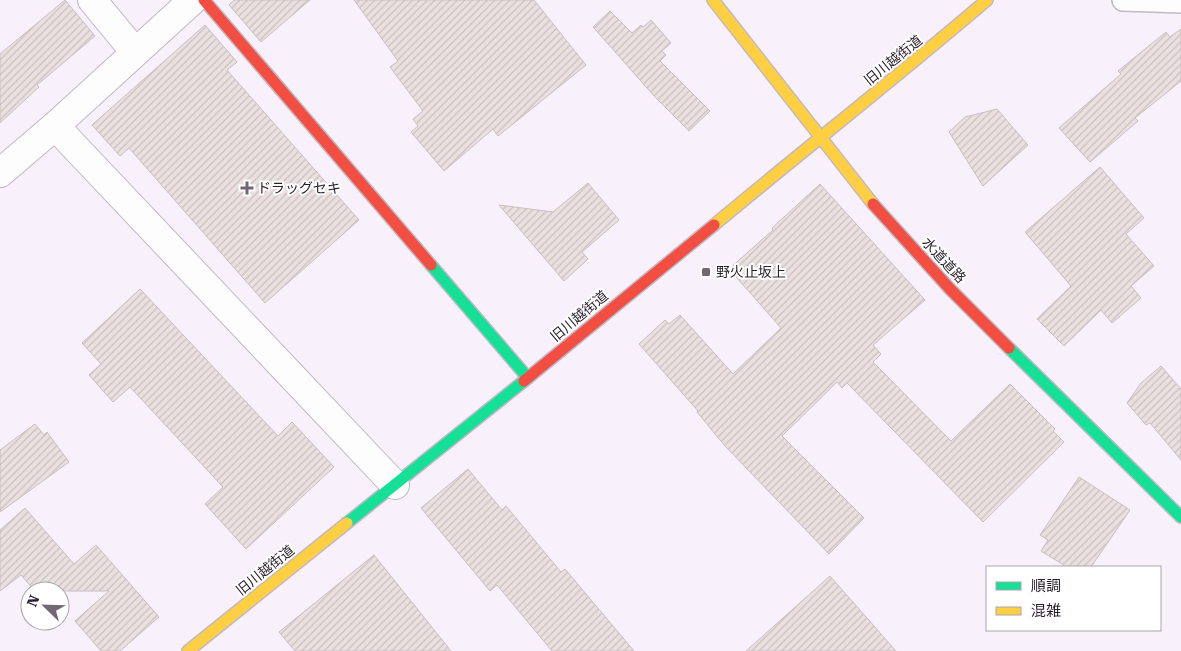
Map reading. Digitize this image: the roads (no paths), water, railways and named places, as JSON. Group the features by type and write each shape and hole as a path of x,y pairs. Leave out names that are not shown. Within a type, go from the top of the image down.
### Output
{"street":[{"path":"92,0 135,52"},
{"path":"0,173 55,126 193,0"},
{"path":"204,0 528,378"},
{"name":"水道道路","path":"713,0 883,217 950,289 1053,393 1181,517"},
{"name":"旧川越街道","path":"188,651 528,378 820,137 903,72 987,0"},
{"path":"55,126 395,485"}],"lane":[{"path":"1123,0 1181,2"}],"place":[{"name":"ドラッグセキ","path":"247,188"},
{"name":"野火止坂上","path":"706,272"}]}
